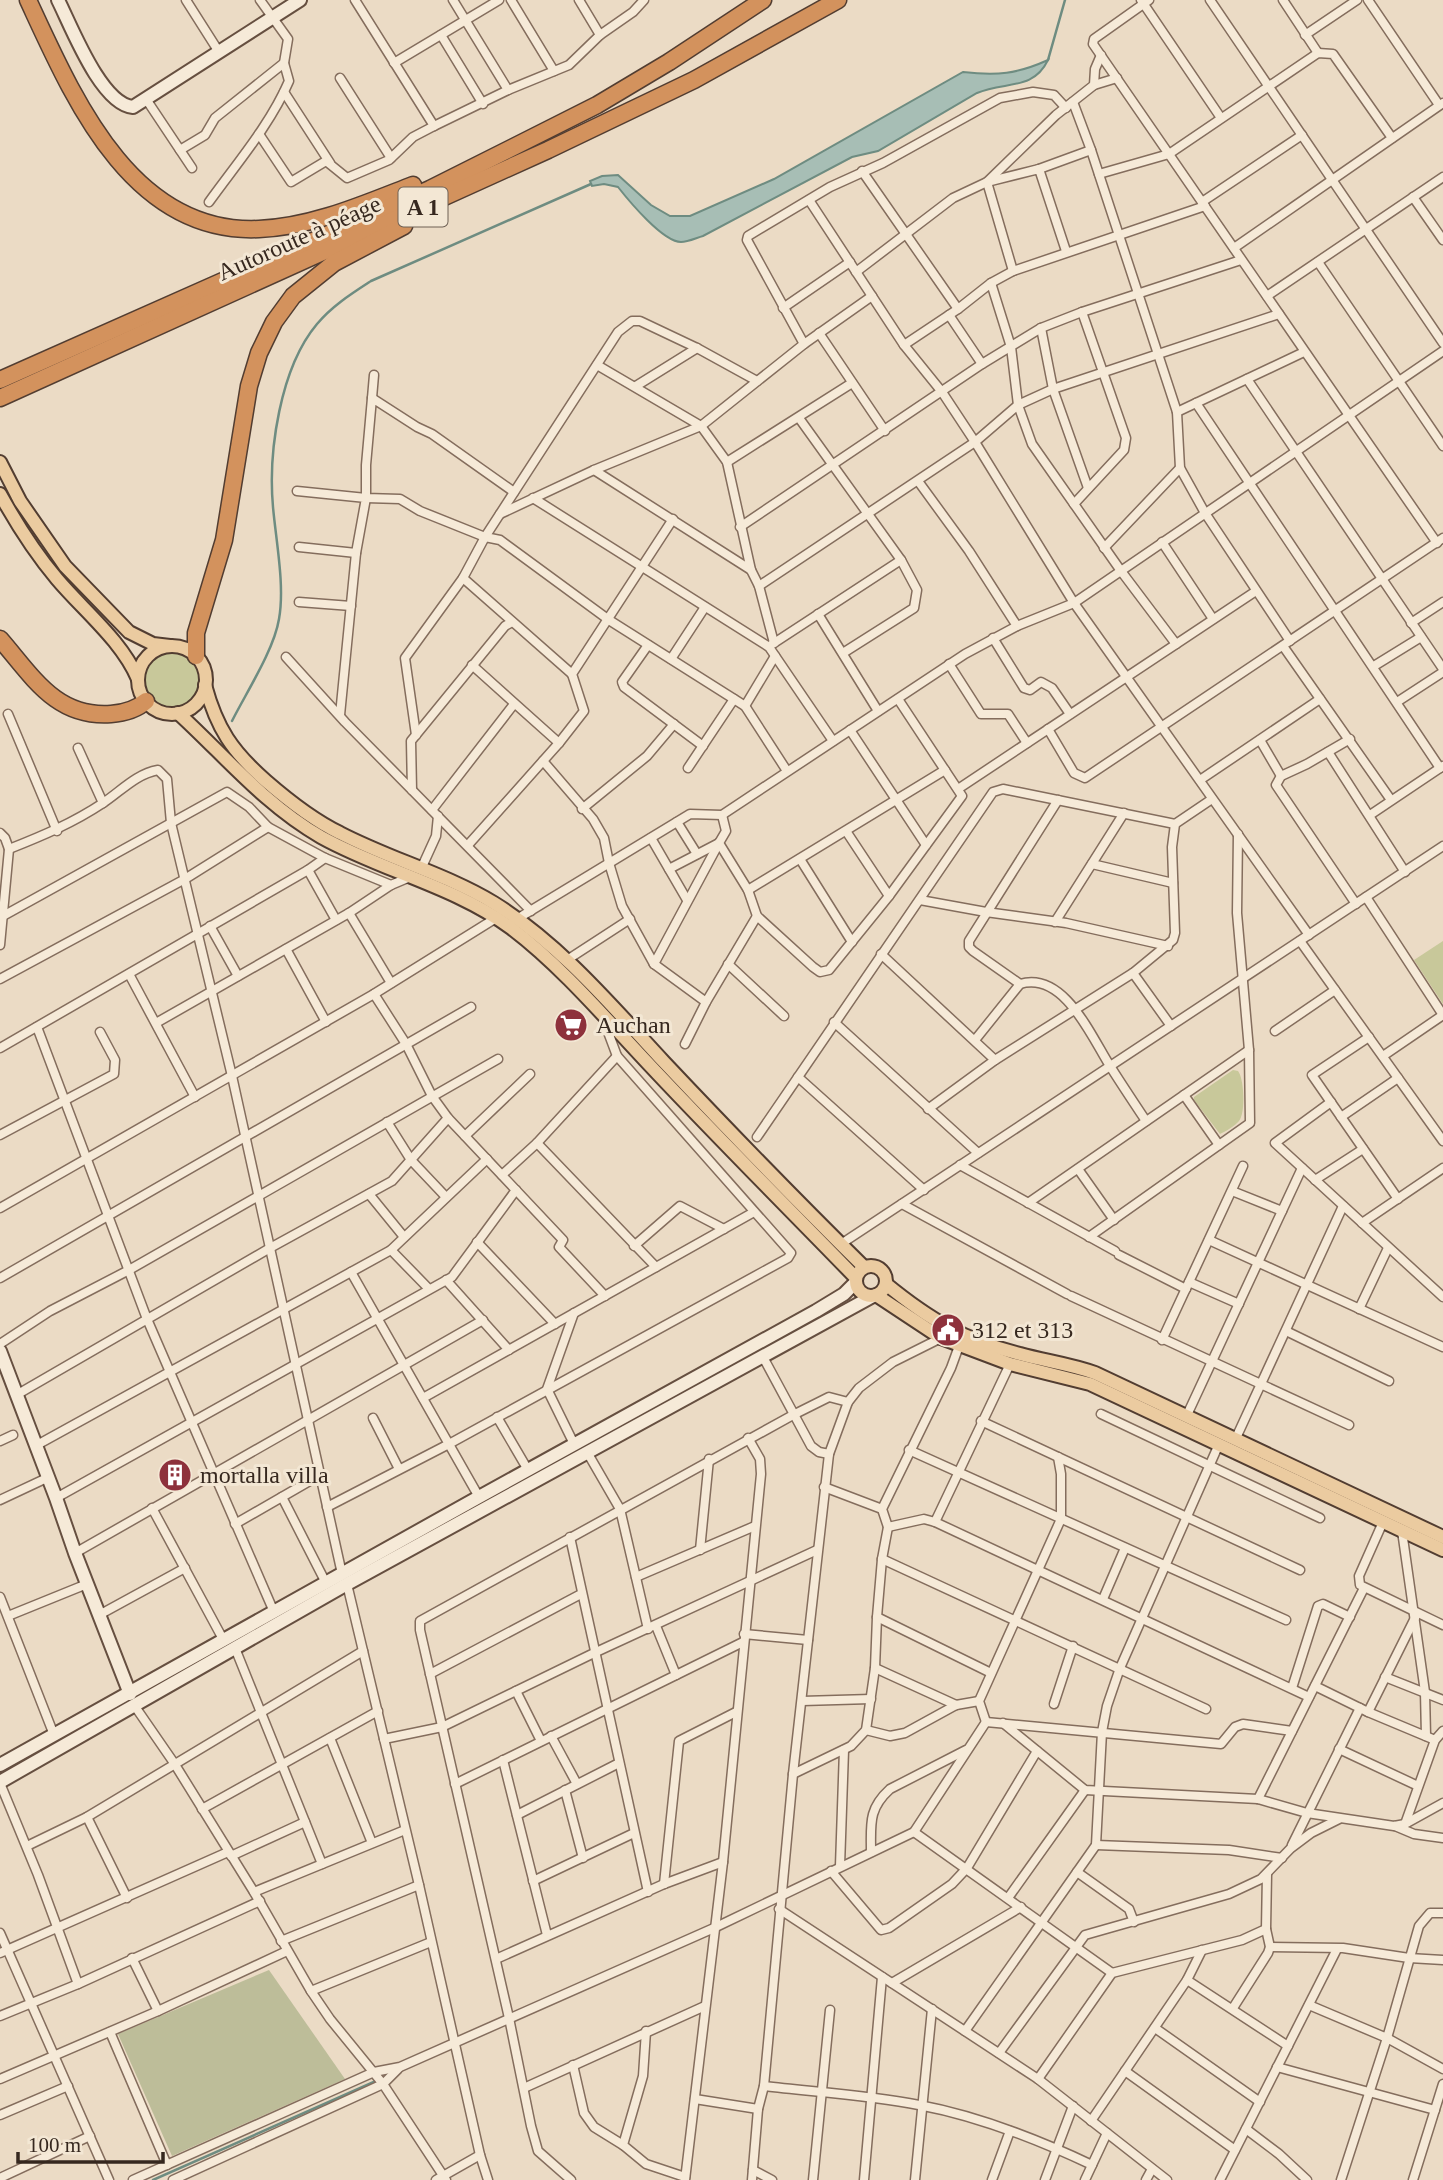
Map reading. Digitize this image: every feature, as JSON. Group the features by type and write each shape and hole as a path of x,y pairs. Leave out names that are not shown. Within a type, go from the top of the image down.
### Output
{"highway":[{"path":"28,0 91,122 116,159 137,183 156,197 182,213 211,223 238,229 258,229 282,227 323,217 361,206 526,140"},
{"name":"A 1","path":"0,380 429,189 597,105 669,62 763,0"},
{"name":"Autoroute à péage","path":"0,397 548,150 694,80 838,0"},
{"path":"196,656 196,633 224,540 249,386 260,353 286,304 334,263 548,150"},
{"path":"0,639 54,699 77,712 98,715 118,713 139,707 146,701"}],"main road":[{"path":"0,462 20,501 65,566 130,632 153,644 189,650 196,656 204,669 209,704 228,743 253,770 288,801 342,835 494,903 517,919 567,960 778,1184 864,1267"},
{"path":"0,494 55,577 122,650 138,679 146,701 163,712 177,713 193,706 203,693 205,685"},
{"path":"138,679 145,660 152,653 170,646"},
{"path":"177,713 244,779 283,812 322,837 449,893 496,918 541,953 856,1280 861,1293 874,1296 941,1338 959,1346 1010,1364 1090,1384 1443,1550"},
{"path":"856,1280 864,1267"},
{"path":"864,1267 880,1269 884,1273 886,1284 931,1319 955,1332 1022,1355 1077,1367 1187,1415 1443,1537"},
{"path":"874,1296 886,1284"}],"street":[{"path":"58,0 107,93 124,106 133,107 300,0"},
{"path":"186,0 219,52"},
{"path":"209,202 260,134 289,81 284,63 288,39 260,0"},
{"path":"355,0 434,126"},
{"path":"453,0 508,90"},
{"path":"394,63 499,0"},
{"path":"511,0 554,71"},
{"path":"579,0 600,35"},
{"path":"284,92 330,163 347,178 391,158 413,137 434,126 508,90 569,65 600,35 633,12 644,0"},
{"path":"1210,0 1443,343"},
{"path":"1283,0 1318,54"},
{"path":"1305,35 1357,0"},
{"path":"1234,248 1441,104 1368,0"},
{"path":"1048,729 1074,773 1085,778 1440,540 1304,352 1092,41 1145,1 1222,118"},
{"path":"441,35 483,104"},
{"path":"1099,174 1169,154 1318,54 1333,54 1392,138"},
{"path":"1094,85 1095,69 1101,55"},
{"path":"180,150 205,135 215,118 284,63"},
{"path":"340,78 391,158"},
{"path":"987,183 1023,145 1069,105 1094,85 1117,78"},
{"path":"804,344 747,238 809,200 862,171 883,163 1000,98 1033,92 1054,95 1069,105 1091,150 1177,412 1180,468 1320,699 1391,800"},
{"path":"146,99 192,168"},
{"path":"260,134 291,182 322,163 330,163"},
{"path":"904,345 958,309 990,283 1013,271 1203,204 1302,135"},
{"path":"856,272 953,198 987,183 1039,169 1091,150"},
{"path":"1039,169 1066,251"},
{"path":"862,171 958,309"},
{"path":"1267,296 1443,177"},
{"path":"987,183 1013,271"},
{"path":"1413,197 1443,240"},
{"path":"809,200 904,345 942,392 975,442 1074,603 1308,935"},
{"path":"740,527 982,364 1041,328 1241,260"},
{"path":"783,308 850,262"},
{"path":"1318,262 1443,446"},
{"path":"990,283 1011,347 1018,405 1032,444 1104,548 1176,643"},
{"path":"500,514 594,470 701,426 804,344 872,296"},
{"path":"1074,504 1124,450 1126,438 1082,312"},
{"path":"759,586 975,442 1018,405 1053,389 1279,314"},
{"path":"949,315 982,364"},
{"path":"416,735 405,658 463,578 485,537 618,332 632,321 640,321 757,381"},
{"path":"1041,328 1053,389 1088,488"},
{"path":"819,333 885,431"},
{"path":"636,386 697,348"},
{"path":"517,919 690,814 722,815 949,664 1017,625 1074,603 1443,351"},
{"path":"1177,412 1304,352"},
{"path":"597,365 701,426 727,462 740,527 751,570 759,586 775,656 833,741"},
{"path":"341,717 339,708 356,552 366,498 366,465 374,375"},
{"path":"1247,379 1443,671 1397,702"},
{"path":"727,462 852,383"},
{"path":"372,398 432,434 514,492"},
{"path":"1196,403 1441,767 1370,815"},
{"path":"799,418 901,559 917,590 914,608 842,653"},
{"path":"1104,548 1180,468"},
{"path":"594,470 751,570"},
{"path":"918,481 969,551 1017,625"},
{"path":"297,491 400,499 419,511 485,537 500,540 609,620 745,706 788,771"},
{"path":"533,498 705,607 771,645"},
{"path":"572,674 673,519"},
{"path":"1162,542 1213,619"},
{"path":"299,547 356,552"},
{"path":"771,645 901,559"},
{"path":"463,578 572,674 584,711 468,845"},
{"path":"958,789 1256,590"},
{"path":"299,602 351,606"},
{"path":"1411,623 1443,602"},
{"path":"671,659 705,607"},
{"path":"818,614 878,711"},
{"path":"411,790 411,741 505,626 512,622"},
{"path":"1374,666 1421,637"},
{"path":"993,638 1024,688 1030,691 1041,682 1047,684 1070,714"},
{"path":"648,645 622,682 629,691 703,746"},
{"path":"745,706 775,656"},
{"path":"286,657 411,790 531,911"},
{"path":"949,664 981,714 1008,714 1027,743"},
{"path":"472,665 559,743"},
{"path":"688,768 734,699"},
{"path":"719,843 748,890 757,916 820,972 829,970 889,896 962,796 898,699"},
{"path":"1199,780 1320,699"},
{"path":"421,869 436,836 435,813 514,704"},
{"path":"8,714 57,831"},
{"path":"583,809 648,756 674,724"},
{"path":"850,730 926,845"},
{"path":"1350,739 1281,776 1276,785 1356,904"},
{"path":"1260,740 1281,776"},
{"path":"78,748 103,803"},
{"path":"1328,752 1405,872"},
{"path":"543,761 593,819 604,838 622,906 654,964 706,1002"},
{"path":"9,849 57,831 103,803 144,772 158,770 167,779 172,823 232,1076 327,1507 378,1711 488,2180"},
{"path":"748,890 945,770"},
{"path":"757,1137 993,792 1003,789 1175,824 1212,799"},
{"path":"2,919 228,792 249,807 268,827 325,858 391,886"},
{"path":"1020,984 969,947 970,941 1058,800"},
{"path":"1055,922 1124,813"},
{"path":"654,964 726,831 722,815"},
{"path":"677,822 697,854"},
{"path":"928,1109 995,1060 1133,973 1168,946 1175,933 1172,847 1175,824"},
{"path":"0,979 185,879 268,827"},
{"path":"846,831 889,896"},
{"path":"0,833 9,849 0,945"},
{"path":"1089,1237 1250,1123 1249,1050 1237,913 1238,834"},
{"path":"650,838 687,900"},
{"path":"669,869 719,843"},
{"path":"841,1244 1443,846"},
{"path":"0,1048 325,858"},
{"path":"800,859 852,942"},
{"path":"1092,864 1173,883"},
{"path":"308,870 336,920"},
{"path":"156,1023 410,877"},
{"path":"1366,897 1443,1015 1383,1056"},
{"path":"920,900 1055,922 1168,946"},
{"path":"349,913 391,983"},
{"path":"685,1044 706,1002 757,916"},
{"path":"0,1208 374,994 496,918"},
{"path":"567,960 630,919"},
{"path":"211,926 238,976"},
{"path":"1300,941 1443,1141"},
{"path":"286,949 326,1021"},
{"path":"881,954 995,1060"},
{"path":"728,964 784,1016"},
{"path":"1133,973 1171,1026"},
{"path":"129,974 195,1097"},
{"path":"975,1040 1020,984 1035,981 1047,985 1075,1008 1146,1121"},
{"path":"1275,1031 1335,990"},
{"path":"374,994 406,1044 432,1096 448,1118 563,1240 559,1247 605,1296"},
{"path":"0,1278 471,1007"},
{"path":"834,1022 978,1153"},
{"path":"327,1507 449,1444 788,1258 791,1253 617,1056 608,1031 612,1026"},
{"path":"37,1027 147,1319 274,1612"},
{"path":"0,1135 114,1074 115,1060 100,1032"},
{"path":"1369,1037 1312,1076 1398,1199"},
{"path":"1028,1203 1249,1050"},
{"path":"502,1175 537,1143 617,1056"},
{"path":"0,1344 50,1311 129,1270 498,1059"},
{"path":"465,1136 530,1074"},
{"path":"798,1077 924,1190"},
{"path":"1341,1117 1398,1078"},
{"path":"1184,1095 1219,1145"},
{"path":"1331,1102 1275,1143 1443,1297"},
{"path":"18,1394 270,1248 392,1181 448,1118"},
{"path":"387,1122 411,1160 446,1198"},
{"path":"537,1143 656,1267"},
{"path":"1315,1180 1363,1149"},
{"path":"37,1445 391,1250 487,1159"},
{"path":"960,1165 1117,1253 1188,1285 1239,1304"},
{"path":"1162,1339 1243,1166"},
{"path":"1187,1415 1302,1168"},
{"path":"1362,1223 1443,1168"},
{"path":"1078,1169 1114,1220"},
{"path":"56,1498 452,1277 516,1190"},
{"path":"1232,1191 1282,1211"},
{"path":"369,1194 404,1237"},
{"path":"902,1204 1069,1295 1349,1425"},
{"path":"634,1246 680,1206 724,1229"},
{"path":"1236,1438 1343,1206"},
{"path":"423,1398 754,1212"},
{"path":"1209,1240 1443,1347"},
{"path":"477,1242 555,1324"},
{"path":"1359,1309 1388,1248"},
{"path":"391,1250 429,1290"},
{"path":"351,1272 479,1497"},
{"path":"446,1280 509,1350"},
{"path":"78,1984 27,1846 0,1783 132,1700 344,1579 479,1497 816,1311 844,1294 856,1280"},
{"path":"229,1644 274,1612 326,1583 344,1579 587,1452 874,1296"},
{"path":"573,1444 547,1390 574,1313"},
{"path":"75,1553 483,1320"},
{"path":"1286,1331 1389,1381"},
{"path":"752,2180 829,1454 848,1402 859,1388 876,1373 941,1338"},
{"path":"793,1774 851,1746 866,1730 875,1668 882,1559 888,1527 882,1509 951,1368 959,1346"},
{"path":"0,1351 132,1700 260,1901 281,1941 330,2019 383,2084 442,2179 480,2155"},
{"path":"762,1357 811,1446 819,1452 829,1454"},
{"path":"935,1522 1010,1364"},
{"path":"571,2180 538,2151 420,1620 793,1415 830,1397 848,1402"},
{"path":"1101,1414 1320,1518"},
{"path":"497,1417 528,1470"},
{"path":"373,1418 399,1469"},
{"path":"981,1421 1300,1570"},
{"path":"0,1441 13,1435"},
{"path":"573,2065 583,2113 587,2120 646,2164 685,2179 723,1862 761,1474 760,1459 748,1438"},
{"path":"965,2031 1096,1845 1102,1732 1107,1706 1120,1668 1219,1444"},
{"path":"909,1450 1286,1620"},
{"path":"587,1452 620,1509 636,1577 652,1628 676,1675"},
{"path":"986,1722 978,1701 1061,1519 1061,1474 1058,1457"},
{"path":"700,1550 709,1459"},
{"path":"235,1524 320,1475"},
{"path":"0,1500 48,1477"},
{"path":"824,1487 882,1509"},
{"path":"282,1497 326,1583"},
{"path":"152,1508 229,1644 261,1712 322,1864"},
{"path":"888,1527 924,1519 935,1522 1310,1697"},
{"path":"1383,1522 1359,1576 1360,1585 1414,1615 1443,1625"},
{"path":"636,1577 755,1526"},
{"path":"1402,1531 1431,1738 1405,1824"},
{"path":"570,1537 648,1892"},
{"path":"1103,1599 1125,1548"},
{"path":"384,1739 442,1727 817,1550"},
{"path":"882,1559 1206,1709"},
{"path":"99,1615 185,1568"},
{"path":"8,1616 87,1584"},
{"path":"1258,1799 1364,1588"},
{"path":"430,1674 581,1594"},
{"path":"0,1597 54,1735"},
{"path":"1292,1688 1318,1606 1323,1604 1350,1617"},
{"path":"1291,1848 1339,1749 1385,1677 1414,1615"},
{"path":"877,1616 991,1673"},
{"path":"455,1784 676,1675 744,1638 808,1640"},
{"path":"1054,1704 1073,1646"},
{"path":"27,1846 87,1817 363,1651"},
{"path":"875,1668 956,1705"},
{"path":"1385,1677 1443,1700"},
{"path":"1315,1686 1431,1738"},
{"path":"516,1691 541,1741"},
{"path":"802,1701 871,1699"},
{"path":"0,1765 54,1735 132,1700"},
{"path":"866,1730 890,1736 905,1733 956,1705 978,1701"},
{"path":"202,1809 378,1711"},
{"path":"664,1884 679,1741 736,1712"},
{"path":"986,1722 1221,1744 1235,1727 1243,1724 1292,1731"},
{"path":"133,2180 374,2072 400,2067 454,2044 714,1928 914,1832 986,1722"},
{"path":"1003,1723 1085,1790 1258,1799 1307,1813 1394,1826 1441,1838 1443,1847"},
{"path":"1431,1738 1443,1731"},
{"path":"551,1736 577,1784"},
{"path":"330,1738 372,1843"},
{"path":"1339,1749 1418,1786"},
{"path":"840,1866 844,1750"},
{"path":"871,1852 873,1811 881,1797 890,1789 966,1750"},
{"path":"831,1871 881,1930 889,1928 951,1884 967,1868 1037,1751"},
{"path":"503,1760 547,1935"},
{"path":"517,1815 619,1763"},
{"path":"565,1790 583,1858"},
{"path":"1009,1898 1085,1790"},
{"path":"1394,1826 1405,1824 1443,1803"},
{"path":"87,1817 127,1898"},
{"path":"999,2053 1085,1936 1252,1885 1311,1833 1342,1818"},
{"path":"4,1951 305,1822"},
{"path":"254,1892 405,1830"},
{"path":"914,1832 1112,1973"},
{"path":"533,1881 634,1833"},
{"path":"1096,1845 1229,1850 1282,1858"},
{"path":"496,1959 664,1884 723,1862"},
{"path":"1077,1872 1129,1909 1134,1922"},
{"path":"1233,2008 1270,1947 1266,1929 1267,1874"},
{"path":"281,1941 419,1885"},
{"path":"0,2016 78,1984 260,1901"},
{"path":"892,1983 1021,1907"},
{"path":"779,1909 1038,2079 1167,2180"},
{"path":"1341,2180 1387,2038 1419,1926 1430,1913 1443,1913"},
{"path":"1038,2079 1112,1973 1242,1940 1266,1929"},
{"path":"0,1933 4,1951 31,2003 109,2180"},
{"path":"312,1991 431,1942"},
{"path":"1270,1947 1338,1949 1443,1960"},
{"path":"1220,2180 1338,1949"},
{"path":"1091,2121 1187,1980 1202,1950"},
{"path":"0,2079 288,1951"},
{"path":"132,1958 158,2011"},
{"path":"863,2180 873,2097 882,1976"},
{"path":"1187,1980 1288,2046"},
{"path":"524,2088 705,2006"},
{"path":"1308,2006 1387,2038 1443,2069"},
{"path":"915,2180 932,2009"},
{"path":"813,2180 830,2010"},
{"path":"1155,2028 1259,2102"},
{"path":"623,2145 643,2076 646,2031"},
{"path":"110,2032 167,2165"},
{"path":"173,2180 383,2084 400,2067"},
{"path":"1277,2067 1435,2110"},
{"path":"1125,2071 1235,2150"},
{"path":"1413,2180 1443,2084"},
{"path":"0,2115 68,2086"},
{"path":"764,2086 873,2097 921,2105 1010,2130 1092,2165"},
{"path":"695,2099 758,2109"},
{"path":"1045,2180 1073,2106"},
{"path":"1245,2129 1279,2154 1307,2180"},
{"path":"992,2180 1010,2130"},
{"path":"1084,2180 1107,2133"},
{"path":"0,2178 90,2136"},
{"path":"1146,2180 1152,2169"},
{"path":"753,2170 772,2180"}],"green space":[{"path":"173,652 184,654 193,660 199,669 199,691 193,700 184,706 173,708 162,706 153,700 147,691 145,680 147,669 153,660 162,654"},
{"path":"1443,941 1443,1004 1414,960"},
{"path":"1233,1070 1238,1071 1242,1081 1243,1111 1237,1123 1220,1134 1194,1097"},
{"path":"269,1970 345,2079 172,2156 118,2034"}],"shaded area":[{"path":"1048,60 1035,77 977,93 878,151 852,157 689,241 681,242 665,235 647,220 618,187 604,184 592,186 590,181 602,176 618,175 651,205 670,216 690,216 774,179 963,72 1007,73"}],"waterway":[{"path":"1048,60 1065,0"},
{"path":"232,721 266,658 279,619 281,578 272,485 275,437 286,387 304,342 329,312 371,281 591,184"},
{"path":"153,2180 376,2081"}],"place":[{"name":"Auchan","path":"571,1025"},
{"name":"312 et 313","path":"948,1330"},
{"name":"mortalla villa","path":"175,1475"}]}
